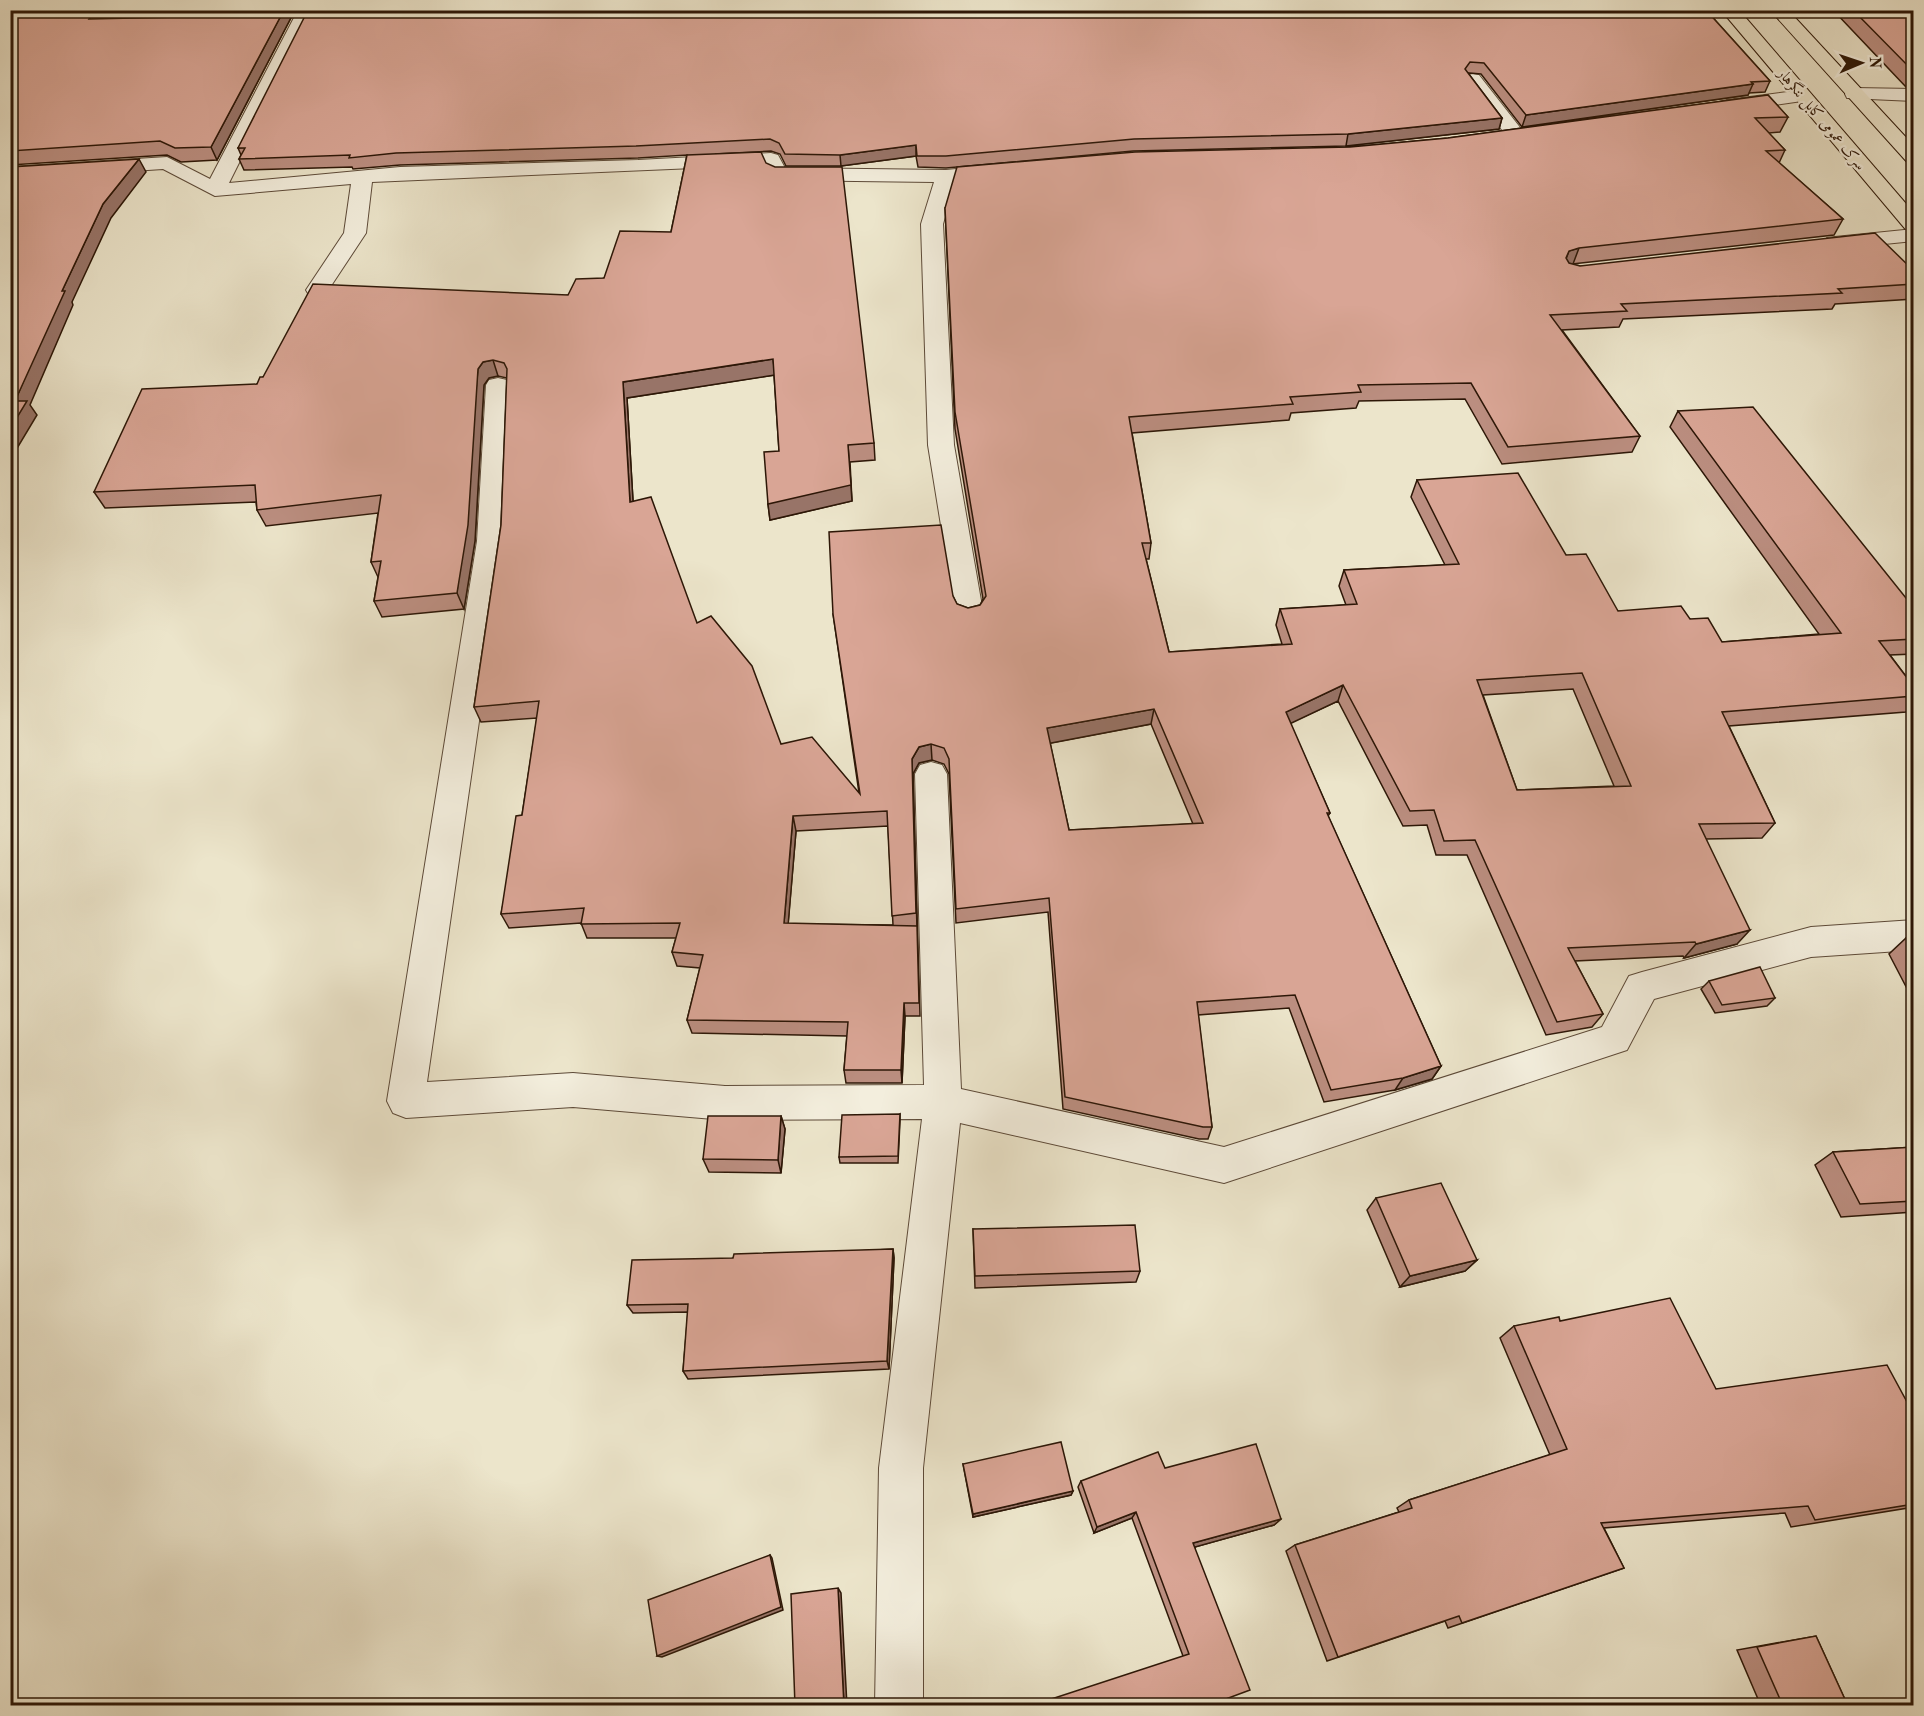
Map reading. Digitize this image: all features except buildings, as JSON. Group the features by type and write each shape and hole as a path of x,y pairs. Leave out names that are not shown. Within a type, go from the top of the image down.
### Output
{"highway":[{"name":"سرک عمومی کابل ننگرهار","path":"1729,10 1914,227"},
{"path":"1778,10 1914,158"}],"street":[{"path":"215,189 307,10"},
{"path":"1473,79 1515,134"},
{"path":"1854,94 1914,95"},
{"path":"1710,108 1802,96"},
{"path":"1494,137 1538,133"},
{"path":"10,173 167,163 215,189 400,173 638,166 771,159 777,174 946,176 1016,170"},
{"path":"946,176 932,224 941,445 969,612"},
{"path":"317,290 355,233 362,177"},
{"path":"1820,245 1914,235"},
{"path":"498,385 491,541 406,1101 573,1090 725,1103 943,1102 1224,1165 1614,1039 1642,987 1810,942 1914,935"},
{"path":"899,1706 901,1468 943,1102 931,774"}]}
